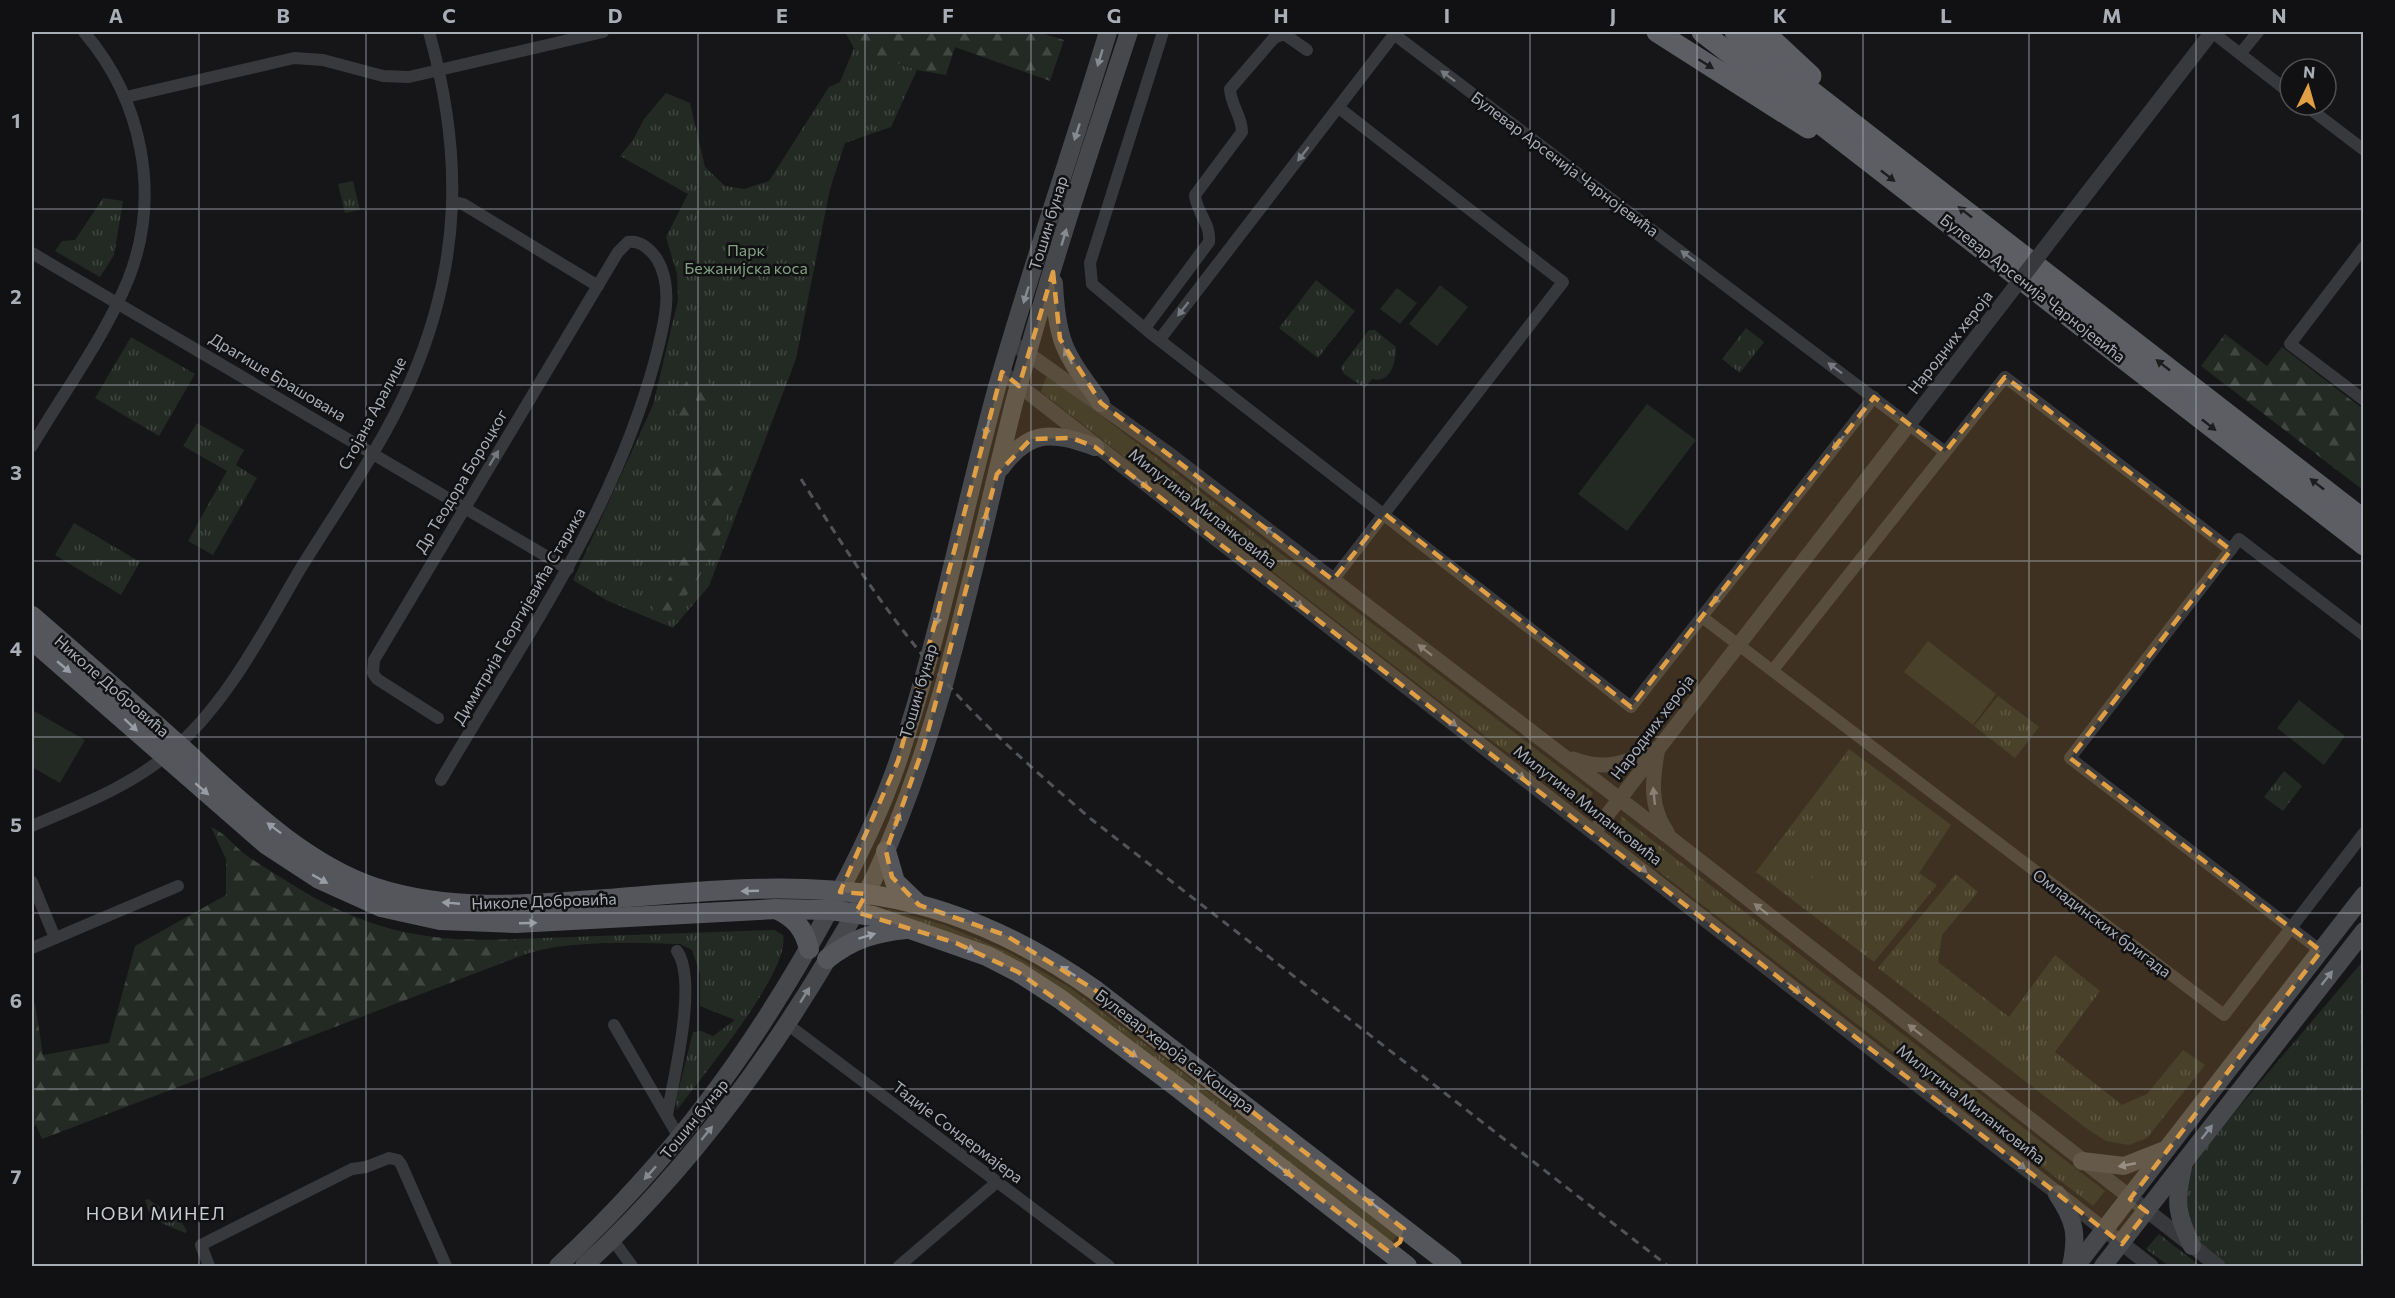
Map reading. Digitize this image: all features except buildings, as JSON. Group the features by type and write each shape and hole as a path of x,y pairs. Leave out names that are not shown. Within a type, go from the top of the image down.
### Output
{"highway":[{"path":"1657,32 1809,129 1849,134 1846,110 1764,32"},
{"name":"Булевар Арсенија Чарнојевића","path":"1702,32 1849,134 2364,520"},
{"name":"Булевар Арсенија Чарнојевића","path":"1735,32 1849,134 2364,545"}],"main road":[{"name":"Тошин бунар","path":"558,1266 598,1229 680,1139 751,1044 840,892 898,761 1002,372 1108,32"},
{"name":"Тошин бунар","path":"584,1266 613,1240 720,1118 787,1024 828,959 866,894 886,851 924,746 951,653 1028,353 1128,32"},
{"path":"1053,272 1060,339 1073,366 1101,403"},
{"path":"997,474 1023,444 1036,437 1061,436 1095,447"},
{"name":"Николе Добровића","path":"32,616 267,845 301,869 369,903 403,914 440,920 516,923 776,909 830,909"},
{"name":"Николе Добровића","path":"32,640 172,751 312,855 360,882 406,896 438,902 491,905 749,891 866,894"},
{"path":"886,851 895,882 919,905"},
{"name":"Булевар хероја са Кошара","path":"866,894 919,905 1005,935 1074,975 1452,1266"},
{"path":"2076,1266 2364,895"},
{"path":"776,909 790,915 801,927 808,949"},
{"name":"Булевар хероја са Кошара","path":"830,909 856,912 912,928 987,956 1018,972 1060,999 1173,1084 1399,1260"},
{"path":"828,959 840,949 869,935 912,928"},
{"path":"2103,1266 2364,932"},
{"path":"2082,1161 2124,1167 2169,1149"},
{"path":"2185,1161 2177,1204 2181,1223 2192,1246"},
{"path":"2057,1194 2074,1223 2071,1266"},
{"path":"1399,1260 1400,1242 1412,1235"}],"street":[{"path":"32,446 118,302 137,254 144,203 144,168 139,136 126,97 100,50 84,32"},
{"name":"Стојана Аралице","path":"32,825 98,797 172,751 220,696 371,452 408,386 424,344 442,282 454,202 450,131 440,71 429,32"},
{"path":"126,97 277,60 301,57 392,77 409,77 603,32"},
{"path":"1163,32 1090,263 1089,274 1092,284 1384,514"},
{"name":"Народних хероја","path":"1594,832 2212,32 2278,84"},
{"path":"2240,54 2258,32"},
{"path":"1160,339 1396,33"},
{"name":"Булевар Арсенија Чарнојевића","path":"1396,33 1945,452"},
{"path":"1145,328 1209,242 1210,232 1195,203 1195,195 1242,132 1242,122 1231,102 1230,90 1275,39 1284,34 1307,50"},
{"path":"1333,580 1563,282 1339,108"},
{"path":"2321,117 2364,150"},
{"path":"454,202 464,204 598,286"},
{"name":"Др Теодора Бороцког","path":"438,718 377,679 373,673 373,663 618,252 628,242"},
{"name":"Димитрија Георгијевића Старика","path":"441,780 568,569 599,512 635,426 663,321 667,293 665,274 648,247 638,242 628,242"},
{"name":"Драгише Брашована","path":"32,253 568,569"},
{"path":"2362,253 2290,344 2364,400"},
{"name":"Милутина Миланковића","path":"1011,342 1101,403 1673,840 2218,1266"},
{"name":"Милутина Миланковића","path":"1002,372 1095,447 2151,1266"},
{"path":"1702,617 1773,670 2005,377 2230,550"},
{"name":"Народних хероја","path":"1384,514 1631,707 1878,400"},
{"path":"2321,951 2070,758 2239,539 2364,635"},
{"name":"Омладинских бригада","path":"1773,670 2224,1016 2364,833"},
{"path":"1561,755 1596,766 1614,766 1659,748"},
{"path":"1659,748 1653,782 1654,801 1662,825 1673,840"},
{"path":"32,882 56,938"},
{"path":"32,948 178,886"},
{"path":"668,1115 686,995 686,969 677,951"},
{"name":"Тадије Сондермајера","path":"787,1024 1109,1266"},
{"path":"614,1025 680,1139"},
{"path":"209,1266 201,1245 318,1189 341,1174 388,1158 398,1160 401,1164 446,1266"},
{"path":"899,1266 997,1182"},
{"path":"613,1240 632,1266"}],"highlighted area":[{"path":"1053,272 1060,339 1101,403 1333,580 1385,514 1631,707 1874,397 1945,452 2005,377 2231,550 2070,758 2321,951 2130,1199 2147,1212 2122,1244 1095,447 1072,438 1031,439 997,474 924,746 886,851 892,877 919,905 1005,935 1095,990 1404,1229 1400,1242 1388,1251 1173,1084 1018,972 956,943 856,912 866,894 840,892 898,761 1002,372 1019,386"}],"green space":[{"path":"845,32 1037,32 1064,40 1050,81 955,47 946,75 917,70 854,48"},
{"name":"Парк Бежанијска коса","path":"854,48 917,70 891,127 845,143 830,189 796,359 709,586 673,628 608,601 573,580 653,405 678,300 677,274 666,237 688,194 620,156 633,140 644,119 666,93 690,103 705,167 725,186 744,189 769,181 829,87 840,82"},
{"path":"353,181 360,210 345,213 338,184"},
{"path":"103,198 123,201 114,255 100,277 55,251 62,241 75,240"},
{"path":"1316,280 1355,311 1318,358 1279,328"},
{"path":"1440,285 1468,307 1437,346 1409,324"},
{"path":"1397,288 1417,303 1400,324 1380,309"},
{"path":"1746,328 1764,342 1740,373 1722,359"},
{"path":"1369,330 1375,330 1396,347 1396,353 1388,375 1378,380 1372,379 1365,388 1344,374 1341,367"},
{"path":"2225,334 2267,366 2282,347 2363,409 2363,490 2201,366"},
{"path":"131,337 195,374 159,436 95,398"},
{"path":"1047,374 1593,793 1584,806 1576,803 1477,730 1041,392"},
{"path":"697,376 709,383 711,398 702,416 686,419 675,413 681,389 689,378"},
{"path":"1647,404 1696,440 1627,531 1578,494"},
{"path":"197,423 244,450 236,465 257,478 213,555 188,541 227,471 183,446"},
{"path":"714,461 724,463 731,493 721,533 694,585 683,600 660,618 654,615 652,605 666,584 711,497"},
{"path":"74,523 140,562 121,595 55,555"},
{"path":"1928,641 1996,694 1973,725 1904,672"},
{"path":"1998,696 2039,727 2015,758 1974,726"},
{"path":"2299,700 2345,736 2324,765 2277,728"},
{"path":"34,711 85,740 60,783 32,767"},
{"path":"1849,749 1951,825 1919,873 1937,885 1874,962 1756,872"},
{"path":"2284,771 2302,786 2283,811 2264,797"},
{"path":"1621,816 2105,1191 2093,1206 1631,850 1620,829"},
{"path":"211,827 265,868 334,908 389,928 418,935 480,940 514,939 518,957 42,1139 36,1125 32,1126 32,1004 35,1003 43,1055 109,1043 135,946 226,895 226,859"},
{"path":"1801,870 1838,896 1824,914 1788,888"},
{"path":"1956,874 1978,892 1942,935 1938,962 2009,1017 2055,955 2100,991 2055,1052 2122,1105 2147,1094 2183,1050 2205,1065 2147,1138 2129,1145 2106,1141 1878,968"},
{"path":"888,909 944,925 1008,952 1069,987 1398,1234 1391,1243 1057,991 885,916"},
{"path":"774,930 783,935 782,951 773,972 742,1024 677,1110 676,1100 693,1032 701,1031 713,1036 735,1020 700,1006 700,973 692,950 680,944 597,943 554,947 518,957 514,939"},
{"path":"2363,961 2363,1266 2227,1266 2198,1244 2189,1230 2183,1187 2189,1166"},
{"path":"148,1199 164,1210 176,1214 187,1231 185,1233 152,1219 145,1200"},
{"path":"2159,1234 2200,1266 2169,1266 2146,1249"}],"railway":[{"path":"801,479 856,565 916,647 960,698 1024,760 1091,819 1668,1266"}],"district":[{"name":"НОВИ МИНЕЛ","path":"156,1214"}]}
